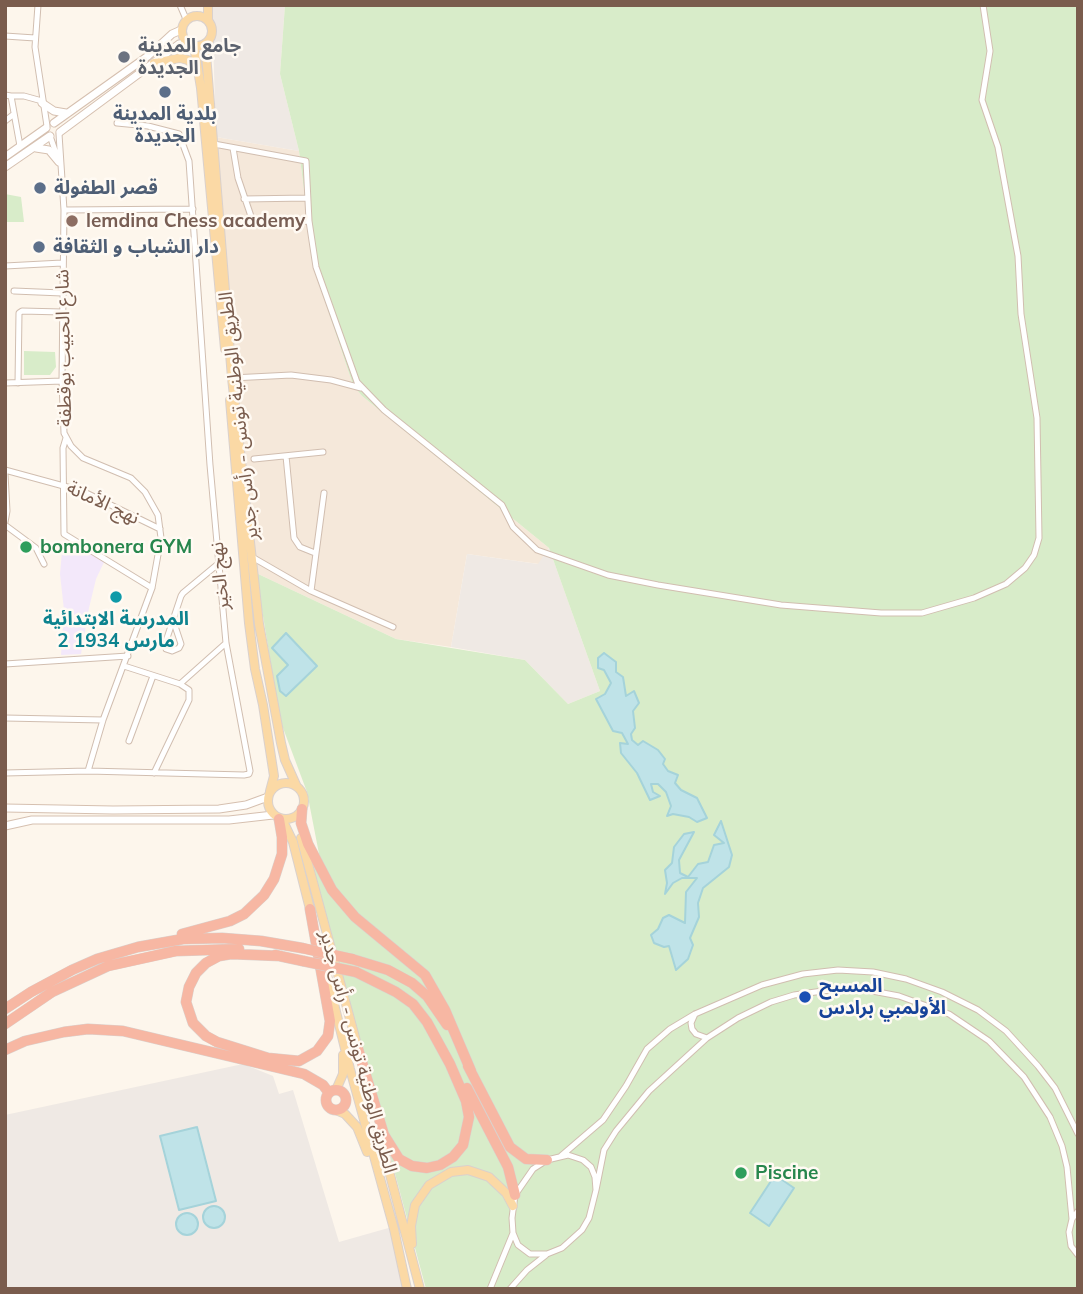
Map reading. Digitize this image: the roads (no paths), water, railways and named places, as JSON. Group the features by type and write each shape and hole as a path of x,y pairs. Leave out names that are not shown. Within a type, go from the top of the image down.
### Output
{"highway":[{"path":"300,812 308,844 332,890 355,917 425,975 445,1010 471,1071"},
{"path":"5,1009 31,992 97,959 224,924 255,905 274,879 279,866 283,842 278,818"},
{"path":"281,956 231,954 219,956 206,963 188,987 187,1008 193,1023 216,1042 268,1058 299,1060 317,1051 328,1036 330,1021 310,909"},
{"path":"138,947 183,939 261,941 352,959 388,970 420,989 445,1022 510,1147 526,1159 547,1160"},
{"path":"5,1024 64,985 123,962 162,953 220,948 252,950 386,981 416,1000 427,1014 508,1167 515,1195"},
{"path":"356,972 396,992 413,1004 427,1023 454,1072 466,1101 469,1117 463,1145 453,1157 440,1165 427,1168 412,1166 400,1159 384,1135 358,1049"},
{"path":"5,1050 25,1041 64,1032 88,1029 123,1031 303,1074 333,1091 343,1093 346,1099 345,1107 338,1111 331,1110 327,1105 326,1098 333,1091"}],"main road":[{"path":"192,7 181,30 191,44 209,41 212,28 208,20 208,5"},
{"path":"188,18 199,15 208,20"},
{"name":"الطريق الوطنية تونس - رأس جدير","path":"209,41 206,54 232,378 259,624 278,730 285,760 297,787"},
{"name":"الطريق الوطنية تونس - رأس جدير","path":"191,44 199,72 249,623 274,776 269,794"},
{"path":"154,63 180,58 188,60 199,72"},
{"path":"285,783 297,787 303,797 300,812 291,819 278,818 268,805 269,794 276,785 285,783"},
{"name":"الطريق الوطنية تونس - رأس جدير","path":"300,812 298,824 420,1289"},
{"name":"الطريق الوطنية تونس - رأس جدير","path":"278,818 293,842 407,1289"},
{"path":"333,1091 343,1074 344,1045"},
{"path":"338,1111 345,1114 357,1127 376,1179 384,1193"},
{"path":"420,1289 412,1241 412,1220 415,1205 429,1185 452,1172 476,1171 494,1180 513,1206"}],"street":[{"path":"38,5 35,38 42,103 50,125 46,133 55,135"},
{"path":"180,5 188,18"},
{"path":"214,144 306,161 309,222 316,267 361,388 384,410 502,505 513,527 537,550 608,575 781,605 881,613 922,613 1006,584 1029,561 1039,538 1037,430 1030,363 1021,314 1018,256 998,147 982,100 990,51 983,5"},
{"path":"5,157 181,30"},
{"path":"5,36 35,38"},
{"path":"5,167 55,135 179,44 191,44"},
{"path":"20,146 8,95 24,96 54,111 67,113"},
{"path":"5,121 14,114"},
{"name":"نهج الخير","path":"5,773 250,773 226,643 218,564 189,161 179,134 148,126 117,124"},
{"path":"50,125 58,125 55,135"},
{"name":"شارع الحبيب بوقطفة","path":"55,135 64,210 62,382 66,439 89,462 125,475 137,483 155,508 160,529 159,555 152,587 103,720 88,771"},
{"path":"233,148 244,199 256,226 309,222"},
{"path":"32,149 47,149 59,161"},
{"path":"244,199 307,198"},
{"path":"64,210 192,209"},
{"path":"5,266 62,263"},
{"path":"13,291 62,293"},
{"path":"18,383 19,313 62,312"},
{"path":"232,378 291,375 331,380 361,388"},
{"path":"5,383 62,382"},
{"path":"66,439 63,448 62,484 64,534 152,587"},
{"path":"254,459 323,452"},
{"path":"286,456 293,536 300,547 316,553"},
{"path":"5,472 8,511 5,523 36,548 44,564"},
{"name":"نهج الأمانة","path":"5,472 62,484 99,498 160,529"},
{"path":"311,591 324,493"},
{"path":"253,557 311,591 393,627"},
{"path":"173,620 181,644 172,651 165,646 173,620 185,590 218,564"},
{"path":"180,684 226,643"},
{"path":"5,664 128,656"},
{"path":"124,666 187,687 190,697 154,773"},
{"path":"129,741 153,676"},
{"path":"5,718 103,720"},
{"path":"5,808 219,809 246,805 269,794"},
{"path":"5,826 32,820 278,818"},
{"path":"561,1156 603,1120 640,1060 653,1043 670,1029 695,1014 762,985 803,974 838,970 873,972 906,979 958,999 1006,1031 1022,1046 1055,1088 1078,1134"},
{"path":"510,1289 527,1270 547,1254 569,1243 582,1230 593,1208 604,1150 649,1091 707,1038 738,1018 771,1002 814,991 867,990 899,996 949,1014 998,1049 1024,1077 1050,1117 1065,1156 1071,1194 1072,1219 1069,1232 1071,1246 1078,1255"},
{"path":"695,1014 691,1023 692,1029 696,1034 707,1038"},
{"path":"547,1254 530,1254 518,1245 513,1233 515,1195 533,1169 547,1160 574,1156 591,1167 596,1190"},
{"path":"1072,1219 1078,1211"},
{"path":"489,1289 513,1233"}],"water":[{"path":"286,633 317,666 286,696 280,691 277,676 288,665 272,648"},
{"path":"604,653 616,662 616,672 623,677 626,696 634,691 639,703 633,711 635,728 631,734 632,740 638,745 643,741 658,750 665,759 663,764 668,771 678,775 675,783 681,790 697,798 707,818 697,822 689,817 673,814 667,816 671,806 666,792 658,784 651,784 653,792 660,796 650,800 637,773 621,753 620,743 628,744 622,733 613,731 596,699 605,694 611,683 604,670 598,668 598,658"},
{"path":"721,821 732,855 729,867 703,888 698,903 699,917 690,938 693,945 688,959 676,970 669,946 654,943 651,935 658,929 663,918 669,915 685,923 686,892 697,878 682,878 673,883 665,894 665,870 672,863 674,847 684,834 694,832 679,860 680,873 688,877 698,864 708,862 714,845 724,843 714,835"},
{"path":"197,1127 216,1201 179,1210 160,1136"},
{"path":"775,1175 794,1188 769,1226 750,1213"},
{"path":"214,1206 222,1209 225,1217 222,1225 214,1228 206,1225 203,1217 206,1209"},
{"path":"187,1213 195,1216 198,1224 195,1232 187,1235 179,1232 176,1224 179,1216"}],"place":[{"name":"جامع المدينة الجديدة","path":"124,57"},
{"name":"بلدية المدينة الجديدة","path":"165,92"},
{"name":"قصر الطفولة","path":"40,188"},
{"name":"lemdina Chess academy","path":"72,221"},
{"name":"دار الشباب و الثقافة","path":"39,247"},
{"name":"bombonera GYM","path":"26,547"},
{"name":"المدرسة الابتدائية 2 مارس 1934","path":"116,597"},
{"name":"المسبح الأولمبي برادس","path":"805,997"},
{"name":"Piscine","path":"741,1173"}]}
